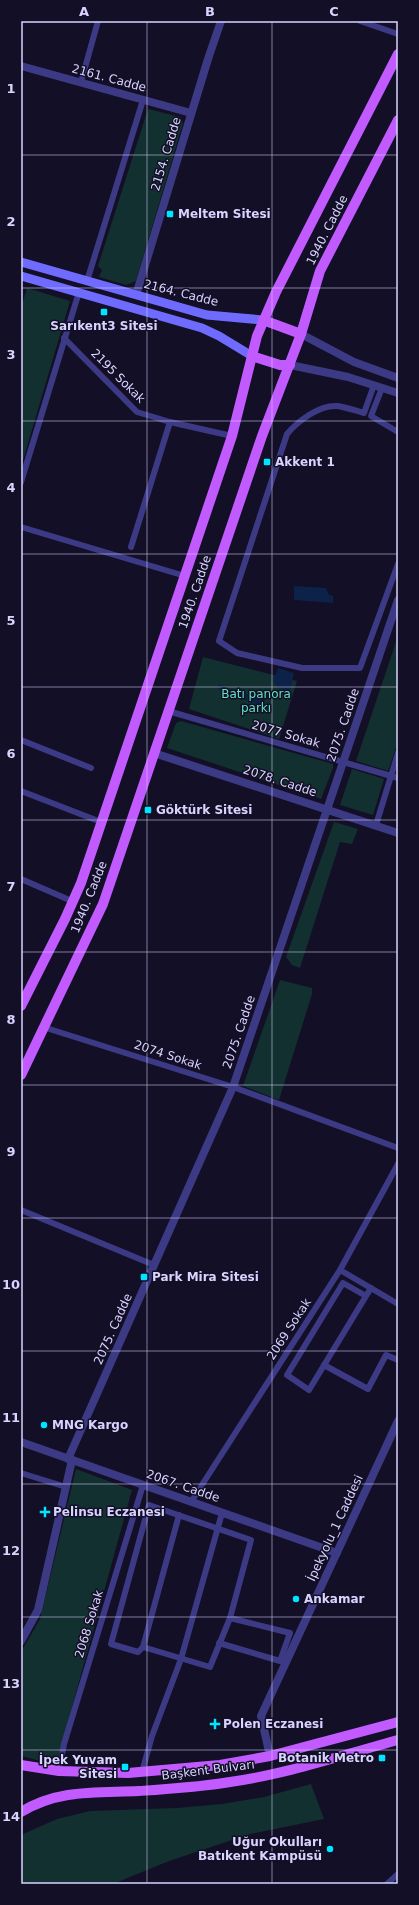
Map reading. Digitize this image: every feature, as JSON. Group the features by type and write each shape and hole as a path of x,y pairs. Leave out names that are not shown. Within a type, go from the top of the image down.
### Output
{"main road":[{"name":"1940. Cadde","path":"21,1006 74,902 232,436 257,336 263,320 398,54"},
{"name":"1940. Cadde","path":"21,1075 103,904 262,436 301,334 320,271 398,120"},
{"name":"2164. Cadde","path":"21,262 207,315 263,320 301,334"},
{"path":"21,276 202,328 219,336 252,356 280,365 290,365"},
{"name":"Başkent Bulvarı","path":"23,1766 59,1771 142,1772 220,1765 270,1756 398,1722"},
{"name":"Başkent Bulvarı","path":"21,1812 32,1806 70,1794 203,1786 232,1782 304,1767 398,1740"},
{"path":"21,1804 32,1806"}],"street":[{"path":"80,82 98,21"},
{"path":"360,21 398,34"},
{"name":"2154. Cadde","path":"136,295 219,22"},
{"name":"2161. Cadde","path":"21,66 192,113"},
{"path":"87,281 143,100"},
{"path":"21,482 79,292"},
{"name":"2164. Cadde","path":"301,334 354,362 398,378"},
{"name":"2195 Sokak","path":"64,338 137,412 170,422 232,436"},
{"path":"290,365 337,375 374,385 398,394"},
{"path":"364,413 374,385"},
{"path":"371,416 382,388"},
{"path":"398,432 364,413 337,406 322,409 296,423 287,434 219,641 237,653 302,668 360,668 398,564"},
{"path":"131,547 170,422"},
{"path":"21,527 185,576"},
{"name":"2075. Cadde","path":"21,1641 38,1610 66,1487 70,1460 233,1087 398,600"},
{"name":"2077 Sokak","path":"168,711 398,778"},
{"path":"21,740 91,768"},
{"name":"2078. Cadde","path":"154,753 398,833"},
{"path":"376,825 398,753"},
{"path":"21,791 102,822"},
{"path":"21,879 74,902"},
{"name":"2074 Sokak","path":"43,1027 233,1087 398,1148"},
{"name":"2069 Sokak","path":"191,1502 340,1270 398,1164"},
{"path":"21,1210 154,1265"},
{"path":"340,1270 398,1304"},
{"path":"366,1296 343,1283 287,1375 310,1390 371,1288"},
{"path":"324,1365 368,1389 386,1355 398,1360"},
{"name":"İpekyolu_1 Caddesi","path":"270,1756 261,1716 398,1421"},
{"name":"2067. Cadde","path":"21,1442 337,1553"},
{"path":"21,1473 66,1487"},
{"name":"2068 Sokak","path":"59,1771 64,1744 143,1485"},
{"path":"143,1648 210,1667 230,1618 251,1540 179,1515 148,1505 111,1644 138,1652 143,1648 179,1515"},
{"path":"142,1772 152,1736 181,1659 222,1513"},
{"path":"219,1643 280,1661 290,1633 230,1618"},
{"path":"387,1884 398,1874"}],"green space":[{"path":"148,109 180,117 183,123 136,281 126,285 99,277 102,270 98,266"},
{"path":"27,288 70,301 21,467 21,308"},
{"path":"398,636 398,742 388,771 356,761"},
{"name":"Batı panora parkı","path":"203,657 297,681 279,739 189,709"},
{"path":"181,721 333,764 333,768 321,799 167,748 176,723"},
{"path":"352,769 384,779 373,815 340,805"},
{"path":"334,822 358,829 352,844 340,842 300,968 292,965 286,957"},
{"path":"280,980 312,988 312,994 279,1100 243,1086"},
{"path":"76,1469 132,1490 56,1765 21,1756 21,1652 40,1619"},
{"path":"311,1784 324,1819 250,1834 169,1861 113,1884 21,1884 21,1835 57,1819 90,1811 177,1808 222,1804 264,1797"}],"water":[{"path":"294,586 326,588 328,594 333,596 333,603 294,600"},
{"path":"278,668 294,673 290,691 277,687 273,680"},
{"path":"219,684 226,689 240,690 251,697 255,698 262,696 265,698 264,703 262,706 218,689"}],"place":[{"name":"Meltem Sitesi","path":"170,214"},
{"name":"Sarıkent3 Sitesi","path":"104,312"},
{"name":"Akkent 1","path":"267,462"},
{"name":"Göktürk Sitesi","path":"148,810"},
{"name":"Park Mira Sitesi","path":"144,1277"},
{"name":"MNG Kargo","path":"44,1425"},
{"name":"Pelinsu Eczanesi","path":"45,1512"},
{"name":"Ankamar","path":"296,1599"},
{"name":"Polen Eczanesi","path":"215,1724"},
{"name":"Botanik Metro","path":"382,1758"},
{"name":"İpek Yuvam Sitesi","path":"125,1767"},
{"name":"Uğur Okulları Batıkent Kampüsü","path":"330,1849"}]}
